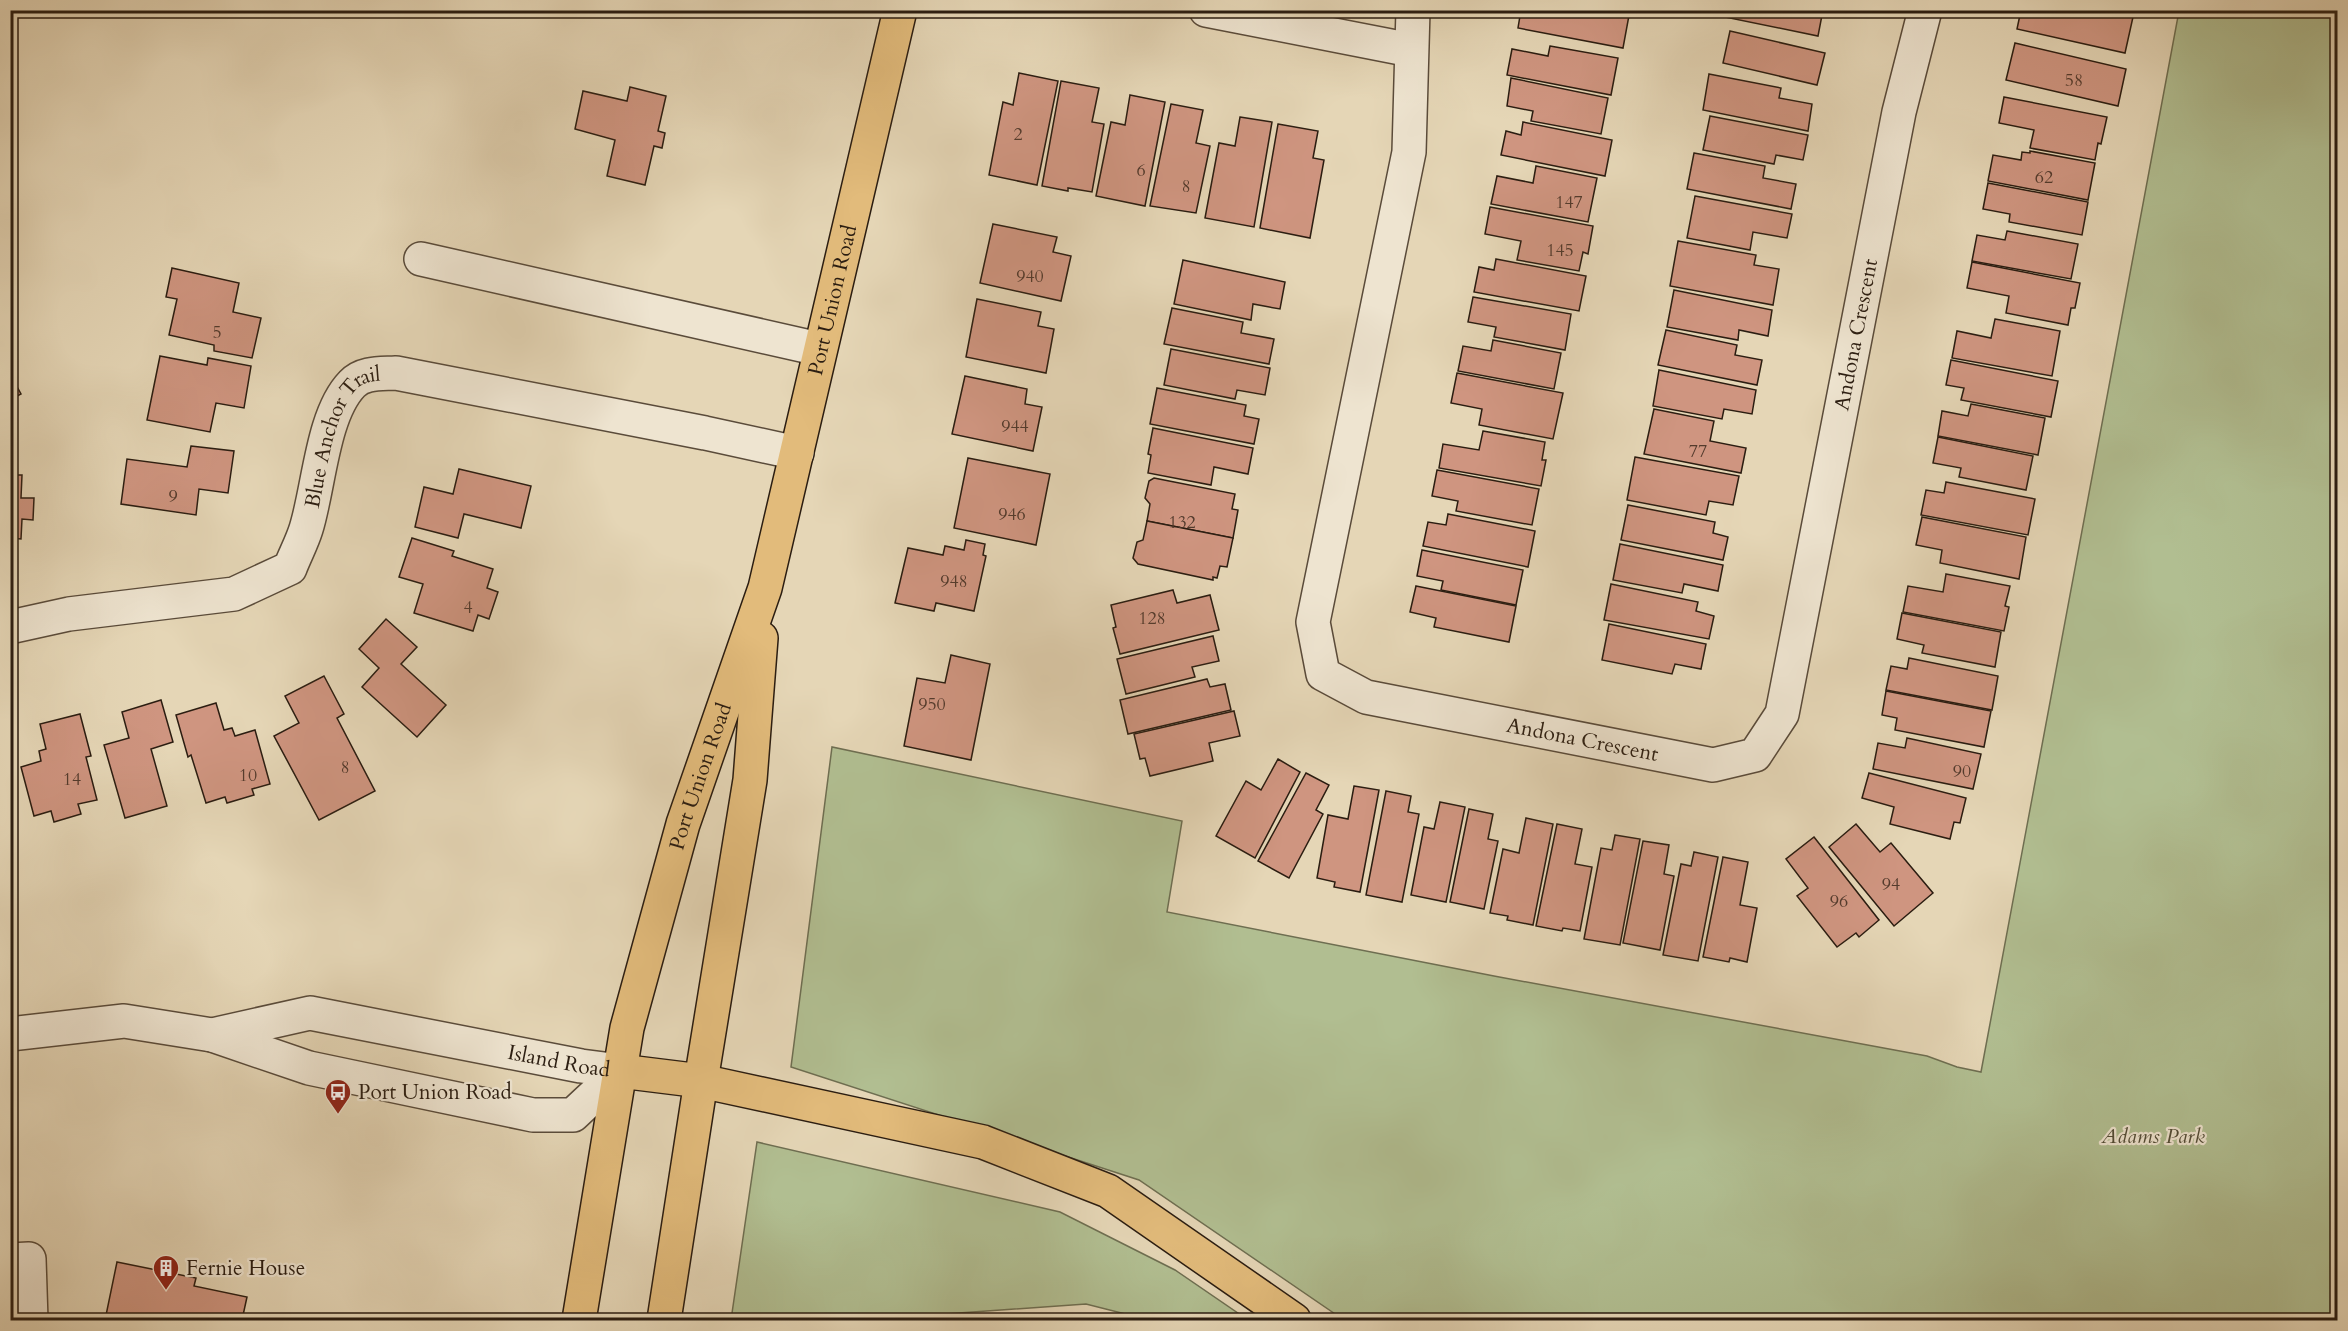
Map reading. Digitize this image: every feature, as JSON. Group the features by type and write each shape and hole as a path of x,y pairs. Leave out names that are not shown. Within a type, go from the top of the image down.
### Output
{"main road":[{"name":"Port Union Road","path":"579,1320 627,1028 682,824 765,588 900,10"},
{"name":"Port Union Road","path":"664,1320 750,780 765,588"},
{"path":"620,1071 701,1081 983,1142 1108,1191 1294,1320"}],"street":[{"path":"1206,10 1411,50"},
{"name":"Andona Crescent","path":"1413,10 1408,152 1313,622 1323,674 1366,697 1713,765 1755,755 1782,714 1899,112 1925,10"},
{"path":"421,259 819,349"},
{"name":"Blue Anchor Trail","path":"10,627 69,614 234,594 290,568 306,530 330,426 340,401 353,382 373,374 396,373 797,453"},
{"name":"Island Road","path":"212,1035 310,1013 582,1066 620,1071"},
{"name":"Island Road","path":"10,1034 124,1021 212,1035 309,1068 533,1115 573,1115 620,1071"},
{"path":"10,1260 29,1259 31,1320"}],"green space":[{"name":"Adams Park","path":"2179,11 2337,11 2337,1320 1344,1320 1139,1180 791,1067 832,747 1182,821 1167,912 1494,976 1927,1056 1957,1067 1981,1072"},
{"path":"757,1142 1060,1212 1175,1270 1248,1320 1149,1320 1086,1304 945,1314 937,1320 731,1320"}],"building":[{"path":"1521,10 1630,10 1623,48 1518,28"},
{"path":"1716,10 1823,10 1818,36 1715,15"},
{"path":"2021,10 2103,10 2133,17 2125,53 2017,29"},
{"path":"1730,31 1825,53 1817,85 1723,63"},
{"path":"2015,43 2126,69 2118,106 2006,80"},
{"path":"1550,46 1618,58 1611,95 1507,75 1512,49 1548,56"},
{"path":"1019,73 1058,81 1037,185 989,175 1003,102 1013,105"},
{"path":"1709,74 1781,88 1779,98 1812,104 1808,131 1703,110"},
{"path":"1511,78 1608,98 1601,134 1531,121 1533,111 1507,106"},
{"path":"1061,81 1099,88 1092,122 1104,124 1092,192 1068,188 1068,191 1042,186"},
{"path":"630,87 666,96 658,131 665,133 662,148 654,146 645,185 607,176 615,140 575,129 583,91 627,101"},
{"path":"1130,95 1165,102 1145,206 1096,196 1111,122 1125,125"},
{"path":"2004,97 2107,117 2095,160 2030,148 2034,130 1999,123"},
{"path":"1171,104 1203,110 1196,143 1210,146 1196,213 1150,206"},
{"path":"1710,116 1808,135 1803,160 1776,155 1774,164 1703,150"},
{"path":"1240,117 1272,122 1254,227 1205,218 1219,143 1235,146"},
{"path":"1523,122 1612,140 1605,176 1501,155 1506,131 1521,135"},
{"path":"1278,124 1318,131 1313,158 1324,160 1310,238 1260,228"},
{"path":"2030,151 2095,163 2088,200 1988,181 1993,155 2021,160 2022,152 2030,153"},
{"path":"1694,153 1765,166 1763,178 1796,184 1791,209 1687,189"},
{"path":"1536,166 1597,178 1588,222 1491,204 1497,176 1533,183"},
{"path":"1988,183 2088,202 2082,235 2009,222 2010,214 1983,209"},
{"path":"1695,196 1792,214 1787,238 1753,232 1750,250 1687,238"},
{"path":"1490,207 1593,226 1588,254 1583,252 1579,271 1517,260 1521,241 1485,234"},
{"path":"993,224 1057,237 1053,252 1071,256 1061,301 980,283"},
{"path":"2007,231 2078,244 2071,279 1972,261 1977,235 2005,240"},
{"path":"1678,241 1756,255 1754,265 1779,269 1773,305 1670,286"},
{"path":"1496,259 1586,276 1579,311 1474,292 1479,267 1494,270"},
{"path":"1183,260 1285,282 1280,309 1253,304 1251,320 1174,304"},
{"path":"1972,262 2080,283 2075,308 2071,308 2068,325 2006,313 2009,296 1967,288"},
{"path":"172,268 239,283 233,312 261,318 252,358 214,351 214,345 169,335 177,299 166,297"},
{"path":"1674,290 1772,310 1768,336 1739,330 1738,340 1667,327"},
{"path":"1473,297 1571,314 1565,350 1494,337 1496,327 1468,322"},
{"path":"977,299 1041,312 1038,326 1054,329 1046,373 966,357"},
{"path":"1172,308 1243,322 1241,333 1274,339 1269,364 1164,344"},
{"path":"1995,319 2060,331 2052,376 1952,358 1957,331 1991,338"},
{"path":"1666,330 1737,345 1735,355 1762,360 1757,385 1658,365"},
{"path":"1493,340 1561,353 1554,389 1458,371 1463,346 1491,351"},
{"path":"1171,349 1270,368 1265,395 1237,390 1235,399 1164,385"},
{"path":"160,356 207,365 208,358 251,366 244,408 216,403 210,432 147,420"},
{"path":"1951,360 2058,381 2051,417 1961,400 1964,388 1946,385"},
{"path":"1659,370 1756,390 1752,414 1724,409 1722,419 1653,406"},
{"path":"1457,373 1563,393 1553,439 1479,425 1482,409 1451,403"},
{"path":"10,374 21,394 10,400"},
{"path":"965,376 1027,389 1025,404 1042,407 1033,451 952,434"},
{"path":"1157,388 1246,405 1244,416 1259,419 1254,444 1150,424"},
{"path":"1971,404 2045,418 2038,455 1938,436 1942,411 1968,416"},
{"path":"1654,409 1714,421 1710,441 1746,448 1741,473 1644,454"},
{"path":"1153,428 1253,448 1248,474 1214,467 1211,485 1148,473 1151,455 1148,454"},
{"path":"1483,431 1545,442 1542,460 1546,460 1541,486 1439,468 1443,444 1479,450"},
{"path":"1938,437 2033,456 2026,490 1959,477 1961,468 1933,463"},
{"path":"191,446 234,451 228,493 199,489 196,515 121,504 127,459 187,467"},
{"path":"1635,457 1739,476 1733,505 1709,501 1706,515 1627,500"},
{"path":"968,458 1050,474 1036,545 954,528"},
{"path":"459,469 531,486 521,528 464,514 458,538 415,527 424,487 453,494"},
{"path":"1437,470 1539,489 1532,525 1456,511 1458,501 1432,496"},
{"path":"10,475 22,475 21,498 34,498 33,520 22,519 21,539 10,538"},
{"path":"1154,478 1235,494 1232,509 1238,510 1233,538 1147,521 1150,504 1145,498 1149,481"},
{"path":"1946,482 2035,499 2028,535 1921,515 1926,490 1944,493"},
{"path":"1628,505 1715,522 1713,533 1728,537 1723,560 1621,540"},
{"path":"1448,514 1535,531 1528,567 1423,546 1428,522 1446,525"},
{"path":"1922,517 2026,537 2019,579 1940,563 1942,550 1916,545"},
{"path":"1147,521 1233,538 1227,567 1220,566 1217,578 1213,577 1213,580 1138,564 1133,558 1137,542 1143,540"},
{"path":"412,538 454,551 452,556 493,569 487,588 498,592 489,619 478,615 473,631 414,613 423,584 399,577"},
{"path":"966,540 985,544 983,555 986,556 974,611 936,603 934,611 895,603 908,548 943,555 945,546 964,550"},
{"path":"1620,544 1723,565 1718,591 1684,584 1682,593 1613,580"},
{"path":"1422,550 1523,570 1516,605 1441,590 1443,581 1417,576"},
{"path":"1946,574 2010,586 2005,606 2009,607 2004,631 1903,612 1908,586 1943,592"},
{"path":"1611,584 1698,602 1696,611 1714,616 1709,639 1604,620"},
{"path":"1416,586 1516,606 1509,642 1434,627 1436,618 1410,612"},
{"path":"1173,590 1177,603 1210,595 1219,630 1120,654 1113,628 1116,627 1111,605"},
{"path":"1902,613 2001,632 1995,667 1922,653 1924,645 1897,639"},
{"path":"386,619 417,647 401,664 446,705 417,737 362,687 379,668 359,649"},
{"path":"1609,624 1706,644 1701,669 1675,664 1672,674 1602,660"},
{"path":"1213,636 1219,661 1192,667 1195,677 1126,694 1117,659"},
{"path":"951,655 990,664 971,760 904,746 917,678 945,683"},
{"path":"1909,658 1998,676 1992,710 1886,690 1891,666 1907,669"},
{"path":"324,676 344,714 337,718 375,791 319,820 274,736 299,723 285,696"},
{"path":"1207,679 1210,687 1225,684 1231,710 1128,734 1120,700"},
{"path":"1886,691 1991,711 1984,747 1895,730 1897,718 1882,715"},
{"path":"161,700 173,742 151,749 167,806 125,818 104,745 129,738 122,712"},
{"path":"216,703 224,730 232,728 235,736 255,730 270,784 252,789 254,795 227,803 225,797 206,803 191,755 188,757 176,715"},
{"path":"1234,711 1240,736 1209,743 1213,761 1150,776 1145,758 1140,759 1134,734"},
{"path":"80,714 91,756 86,757 97,800 78,804 81,814 54,822 51,811 34,816 21,767 41,761 39,751 46,749 40,724"},
{"path":"1907,738 1981,754 1973,789 1873,769 1878,743 1905,748"},
{"path":"1278,759 1300,772 1255,858 1216,836 1246,781 1261,790"},
{"path":"1306,773 1329,785 1316,810 1323,814 1289,878 1258,861"},
{"path":"1869,773 1966,798 1960,823 1954,822 1950,839 1890,824 1894,807 1862,798"},
{"path":"1354,786 1379,790 1360,892 1334,887 1335,882 1317,878 1328,815 1348,819"},
{"path":"1386,791 1411,796 1408,812 1419,814 1402,902 1366,895"},
{"path":"1440,802 1465,807 1446,902 1411,895 1424,827 1434,829"},
{"path":"1469,809 1493,814 1488,839 1498,841 1484,909 1450,902"},
{"path":"1526,818 1553,824 1533,925 1507,920 1508,916 1490,913 1503,849 1519,853"},
{"path":"1557,824 1582,829 1575,864 1592,867 1580,931 1563,928 1562,931 1536,926"},
{"path":"1856,824 1880,852 1891,843 1933,893 1894,926 1829,847"},
{"path":"1615,835 1640,839 1620,945 1584,939 1601,848 1612,850"},
{"path":"1814,837 1879,920 1859,937 1856,933 1837,947 1797,896 1808,888 1786,859"},
{"path":"1643,841 1669,845 1664,874 1674,876 1660,950 1623,943"},
{"path":"1694,852 1718,857 1698,961 1663,955 1681,864 1691,866"},
{"path":"1723,857 1748,862 1740,905 1757,908 1747,962 1730,958 1729,962 1703,957"},
{"name":"Fernie House","path":"117,1262 196,1278 194,1286 247,1297 242,1320 105,1320"}],"place":[{"name":"Port Union Road","path":"338,1115"},
{"name":"Fernie House","path":"166,1291"}]}
